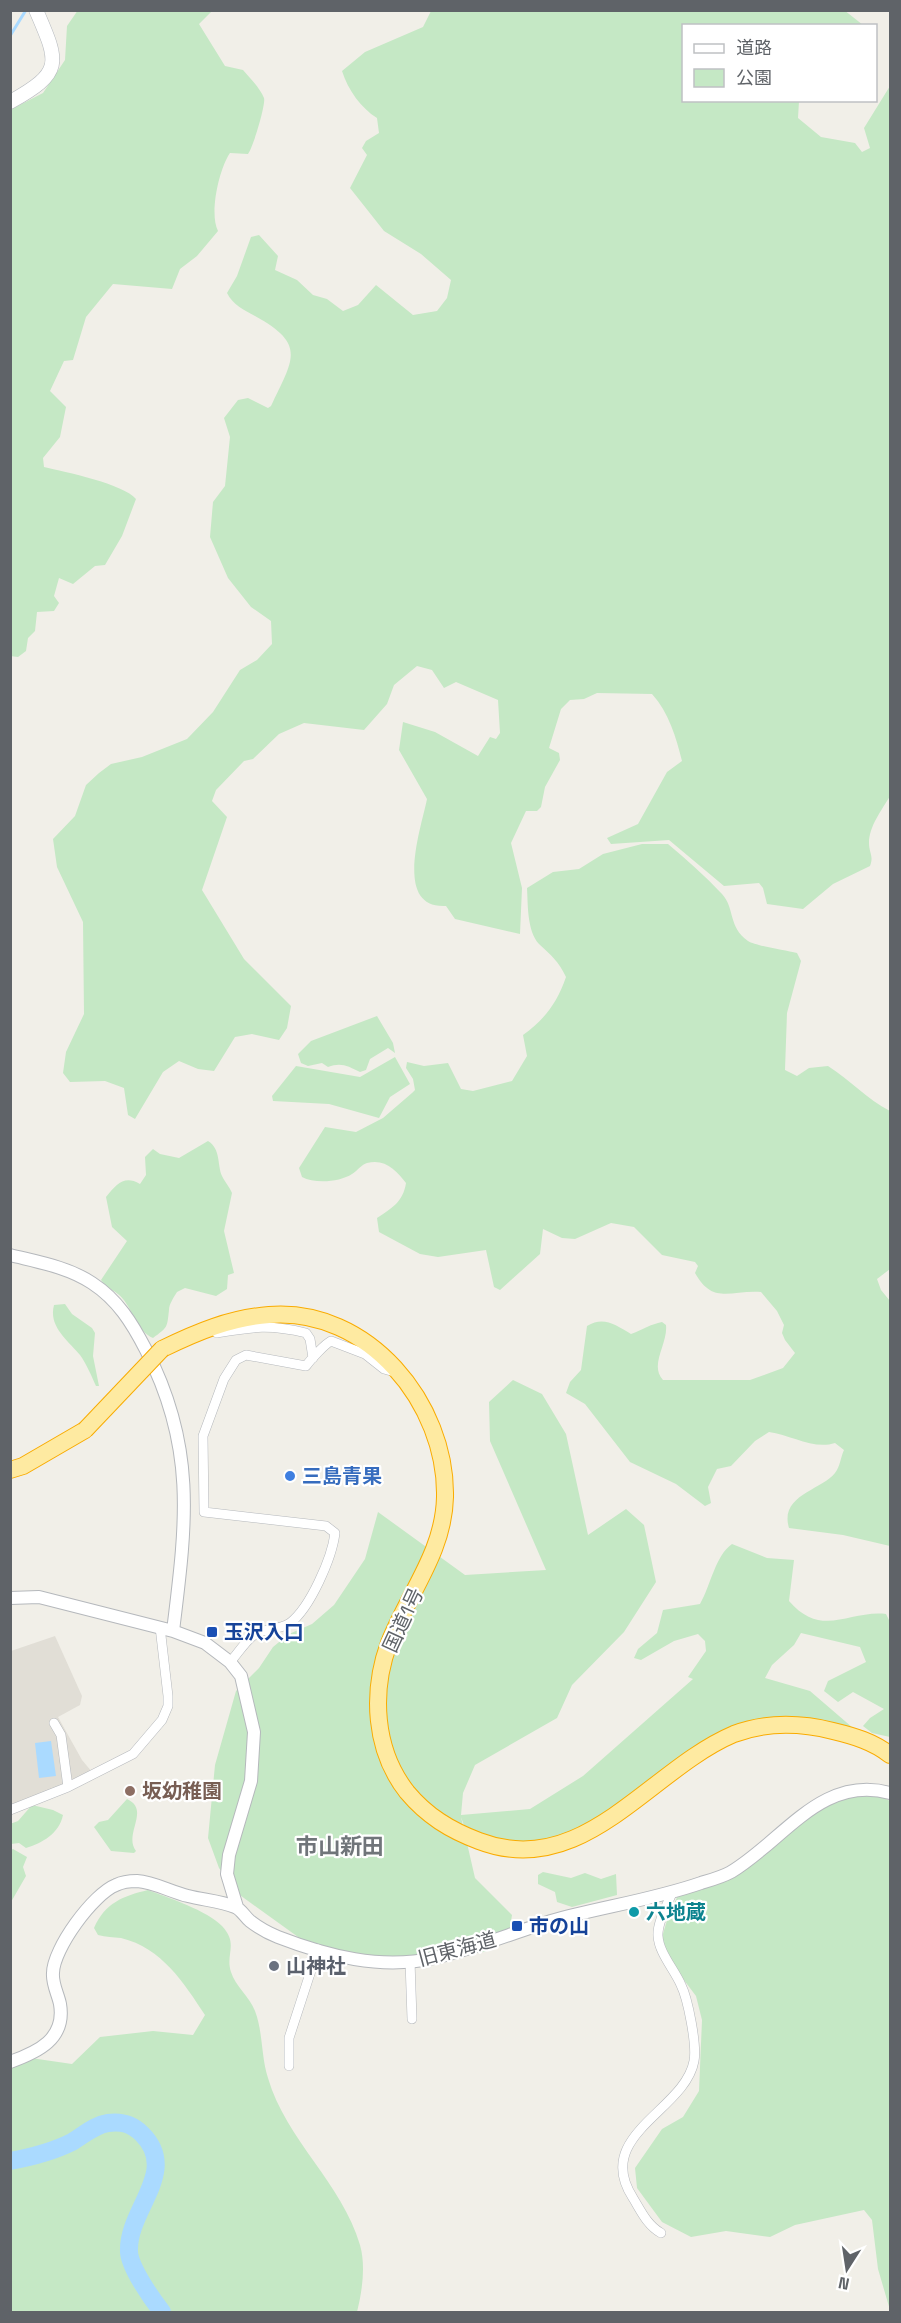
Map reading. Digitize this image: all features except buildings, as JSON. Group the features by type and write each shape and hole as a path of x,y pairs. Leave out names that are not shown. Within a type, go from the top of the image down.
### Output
{"highway":[{"name":"国道1号","path":"10,1470 45,1455 85,1430 162,1349 223,1322 270,1315 318,1320 359,1337 399,1372 431,1420 441,1458 445,1498 438,1536 425,1573 390,1642 381,1672 378,1710 381,1736 390,1766 407,1792 430,1816 455,1832 485,1844 519,1849 551,1846 582,1836 612,1818 687,1760 710,1746 752,1729 779,1725 816,1727 859,1738 891,1755"}],"main road":[{"path":"10,102 38,87 49,73 52,63 54,52 36,10"}],"street":[{"path":"10,1255 61,1268 93,1283 128,1315 158,1373 175,1418 184,1472 184,1517 173,1631"},
{"path":"193,1334 218,1333 247,1326 287,1328 306,1333 310,1340 313,1358"},
{"path":"230,1662 256,1633 287,1625 299,1615 312,1593 334,1543 335,1533 326,1526 204,1512 203,1436 224,1379 236,1360 246,1355 306,1366 320,1354 324,1345 331,1341 365,1354 384,1369 399,1372"},
{"path":"10,1598 39,1598 173,1631 205,1643 230,1662 241,1676 254,1732 251,1782 229,1855 227,1874 237,1907"},
{"path":"10,1810 68,1788 133,1754 162,1720 168,1706 168,1696 160,1627"},
{"path":"54,1723 61,1735 68,1788"},
{"name":"旧東海道","path":"10,2062 42,2049 57,2030 61,2013 53,1970 60,1948 86,1912 104,1892 115,1885 136,1881 149,1883 188,1896 237,1907 260,1928 363,1962 410,1961 434,1958 553,1921 672,1893 728,1874 749,1860 805,1812 831,1796 866,1788 891,1793"},
{"path":"661,2233 651,2227 625,2186 622,2168 628,2146 689,2076 695,2060 682,1987 659,1947 657,1933 672,1893"},
{"path":"289,2066 289,2038 318,1949"},
{"path":"410,1961 412,2019"}],"shaded area":[{"path":"55,1636 82,1696 80,1705 58,1717 82,1760 92,1772 11,1809 11,1651"}],"green space":[{"path":"78,10 212,11 199,24 225,66 243,70 255,83 264,102 256,135 248,154 230,153 222,170 215,203 215,223 218,231 197,256 180,269 172,289 113,284 86,317 73,360 64,361 50,391 66,407 60,437 43,458 44,467 120,488 136,499 122,536 105,565 95,566 73,584 59,578 54,596 59,603 54,611 37,612 35,631 28,638 26,651 18,657 10,656 10,110 43,93 65,60 67,26"},
{"path":"844,10 862,24 682,24 682,102 799,102 798,118 821,137 855,143 862,152 870,148 864,128 890,86 890,796 871,830 870,866 833,884 803,909 767,904 763,888 759,883 724,886 669,840 611,844 607,838 638,824 667,772 682,761 667,717 652,694 597,693 584,699 570,700 561,709 549,748 559,753 560,760 545,787 541,807 537,811 526,811 511,843 522,888 520,934 455,919 446,906 430,903 420,895 415,881 416,847 427,799 399,750 403,722 435,732 478,756 490,737 496,739 500,733 498,700 456,682 444,688 432,670 417,666 394,685 387,704 364,730 304,723 279,734 253,759 244,761 216,790 212,801 227,817 202,890 244,959 291,1006 287,1028 279,1040 252,1034 235,1037 214,1071 198,1069 179,1061 163,1072 135,1119 128,1115 124,1088 105,1081 70,1082 63,1073 66,1052 84,1014 83,922 57,867 53,839 75,816 86,785 99,773 111,764 142,757 187,739 213,712 240,670 257,660 272,644 271,621 251,607 228,578 210,537 213,502 225,486 230,437 224,418 238,400 248,398 268,408 271,406 285,377 291,355 289,345 283,336 272,326 239,307 227,293 237,276 251,237 259,235 278,256 275,270 297,280 313,295 327,299 343,311 358,305 376,285 413,315 437,311 447,298 451,280 421,254 384,231 350,188 367,155 362,148 366,141 379,133 377,118 356,98 342,71 365,52 423,27 431,11"},
{"path":"642,844 668,844 696,868 726,899 737,930 748,941 797,953 801,961 787,1013 785,1070 797,1076 809,1068 828,1066 890,1111 890,1269 877,1279 881,1290 890,1301 890,1546 843,1535 789,1528 790,1508 803,1494 829,1479 837,1471 844,1450 835,1443 819,1445 769,1432 755,1441 731,1466 717,1469 708,1487 711,1503 705,1506 676,1484 630,1462 585,1404 566,1393 570,1382 581,1370 587,1326 599,1322 609,1323 631,1334 658,1323 662,1322 666,1325 658,1361 659,1374 663,1380 750,1380 783,1368 795,1353 782,1333 784,1325 777,1311 761,1292 716,1293 702,1283 695,1273 698,1266 695,1262 662,1255 634,1227 611,1223 575,1239 562,1238 543,1229 540,1254 500,1290 494,1287 486,1250 438,1257 420,1254 379,1232 377,1218 399,1200 406,1183 399,1174 385,1164 367,1163 347,1177 334,1180 314,1181 302,1177 299,1168 325,1127 356,1132 383,1118 415,1090 413,1079 406,1068 407,1062 424,1066 448,1063 461,1089 473,1091 512,1081 527,1056 523,1035 549,1010 559,995 566,977 558,963 535,939 529,918 527,888 553,872 579,869 603,854"},
{"path":"377,1016 393,1043 395,1053 388,1048 370,1059 366,1070 360,1072 348,1066 328,1067 322,1063 308,1066 301,1063 298,1054 311,1041"},
{"path":"395,1057 410,1084 390,1097 379,1118 329,1104 273,1101 272,1096 296,1066 360,1077"},
{"path":"208,1141 215,1148 220,1171 232,1193 224,1231 234,1273 228,1275 227,1289 216,1296 185,1288 177,1292 170,1305 166,1327 153,1338 143,1331 121,1296 101,1280 127,1241 112,1227 106,1197 121,1182 129,1180 140,1184 146,1175 145,1157 153,1149 160,1154 179,1158"},
{"path":"65,1304 72,1314 92,1328 95,1333 93,1356 99,1386 96,1386 80,1355 65,1339 54,1320 54,1305"},
{"path":"513,1380 542,1394 566,1434 588,1535 626,1509 644,1525 656,1582 624,1632 572,1685 557,1718 475,1765 463,1793 461,1815 530,1809 583,1776 693,1679 688,1677 706,1651 705,1641 698,1634 674,1641 641,1660 634,1658 638,1649 657,1633 663,1610 700,1604 717,1563 732,1544 767,1558 794,1560 789,1601 801,1612 813,1618 824,1621 886,1614 890,1622 890,1737 872,1733 863,1726 870,1718 884,1709 853,1692 838,1702 824,1691 828,1681 866,1662 860,1647 801,1633 794,1645 772,1665 765,1678 810,1691 853,1728 741,1729 586,1833 525,1848 468,1837 461,1817 475,1878 512,1915 508,1940 484,1952 387,1959 312,1947 237,1893 219,1868 208,1838 215,1765 236,1691 259,1668 273,1647 289,1634 312,1624 334,1605 365,1559 378,1512 465,1575 546,1570 490,1441 489,1402"},
{"path":"876,1794 890,1801 890,2310 878,2269 872,2220 864,2210 795,2225 770,2237 726,2231 691,2237 662,2222 637,2188 635,2168 662,2129 683,2117 699,2091 702,2020 696,1996 659,1947 668,1917 680,1891 740,1866 780,1833 842,1797"},
{"path":"127,1799 137,1809 132,1837 136,1851 134,1853 111,1851 94,1827 99,1822 108,1820"},
{"path":"32,1805 63,1815 61,1822 49,1837 38,1843 26,1848 19,1843 11,1844 10,1824 18,1821"},
{"path":"11,1850 27,1857 23,1867 26,1876 11,1902"},
{"path":"543,1872 571,1878 585,1873 601,1879 616,1874 617,1895 572,1907 557,1902 555,1892 538,1884 538,1875"},
{"path":"148,1890 187,1905 216,1920 230,1938 231,1972 255,2011 266,2070 276,2100 287,2122 341,2201 360,2245 363,2279 357,2312 11,2312 10,2055 72,2064 100,2037 153,2031 193,2035 205,2015 180,1979 160,1958 136,1943 121,1938 98,1935 94,1928 98,1919 116,1902"}],"water":[{"path":"51,1741 56,1776 39,1778 35,1743"}],"waterway":[{"path":"10,36 26,10"},
{"path":"10,2161 57,2149 103,2124 118,2122 126,2124 142,2134 152,2148 156,2162 154,2177 131,2236 129,2252 137,2275 162,2312"}],"place":[{"name":"三島青果","path":"290,1476"},
{"name":"玉沢入口","path":"212,1632"},
{"name":"坂幼稚園","path":"130,1791"},
{"name":"六地蔵","path":"634,1912"},
{"name":"市の山","path":"517,1926"},
{"name":"山神社","path":"274,1966"}],"district":[{"name":"市山新田","path":"340,1846"}]}
